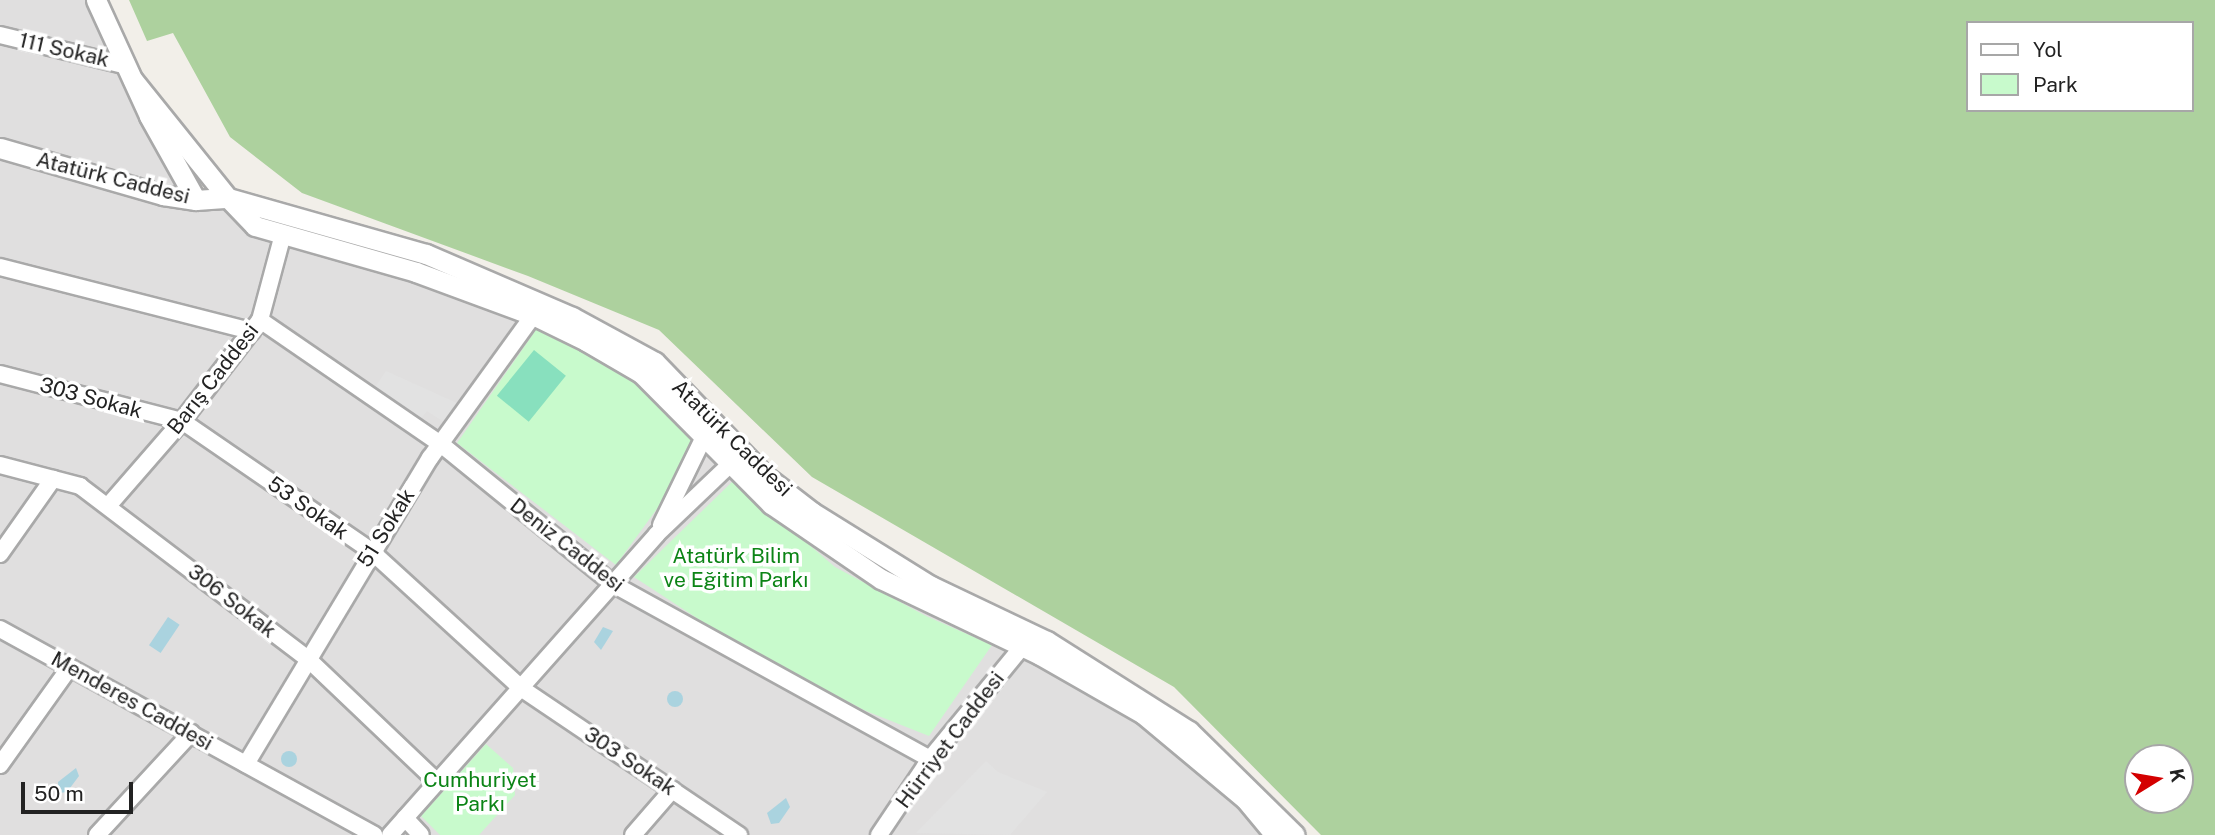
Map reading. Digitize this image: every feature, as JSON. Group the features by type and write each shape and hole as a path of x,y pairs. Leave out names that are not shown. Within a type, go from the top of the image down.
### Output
{"street":[{"path":"96,0 130,73 196,200"},
{"name":"111 Sokak","path":"0,35 130,73"},
{"name":"Atatürk Caddesi","path":"130,73 228,198 256,226 538,310 641,373 704,437 812,512 891,563 1047,641 1189,731 1295,835"},
{"name":"Atatürk Caddesi","path":"0,148 196,200 228,198 426,254 538,310 655,362 724,433 737,458 771,504 881,579 1022,647 1143,714 1245,799 1275,835"},
{"name":"Barış Caddesi","path":"108,506 183,421 256,326 283,234"},
{"name":"Deniz Caddesi","path":"0,267 256,326 442,445 612,584 930,759"},
{"name":"51 Sokak","path":"246,764 371,551 538,310"},
{"name":"303 Sokak","path":"0,374 183,421"},
{"name":"53 Sokak","path":"183,421 371,551 520,688"},
{"path":"657,534 704,437 724,433"},
{"path":"390,835 657,534 737,458"},
{"name":"306 Sokak","path":"0,465 80,486 108,506 309,660 437,782"},
{"path":"0,554 54,479"},
{"name":"Menderes Caddesi","path":"0,629 374,835"},
{"name":"Hürriyet Caddesi","path":"879,835 930,759 1022,647"},
{"path":"0,765 69,667"},
{"name":"303 Sokak","path":"520,688 739,835"},
{"path":"97,835 191,733"},
{"path":"633,835 672,790"},
{"path":"405,818 421,835"}],"shaded area":[{"path":"0,0 96,0 196,200 228,198 256,226 586,341 824,541 1143,714 1275,835 0,835"},
{"path":"386,371 457,403 447,424 427,411 418,422 374,389"},
{"path":"986,761 998,772 1047,792 1010,835 916,833"}],"green space":[{"path":"129,0 2215,0 2215,835 1321,835 1174,687 812,477 659,330 528,276 302,193 230,137 173,33 147,41"},
{"path":"538,327 631,375 693,440 659,506 616,565 457,443"},
{"path":"534,350 566,376 529,422 497,396"},
{"name":"Atatürk Bilim ve Eğitim Parkı","path":"734,480 835,567 926,616 992,645 929,736 866,711 732,641 634,577"},
{"name":"Cumhuriyet Parkı","path":"486,744 513,768 515,795 479,835 440,835 421,816"}],"water":[{"path":"168,617 180,625 161,653 149,645"},
{"path":"603,627 613,631 601,650 594,642"},
{"path":"672,691 678,691 683,699 681,705 672,707 667,702 667,696"},
{"path":"286,751 292,751 297,759 295,765 286,767 281,762 281,756"},
{"path":"76,768 79,776 67,792 59,793 58,782"},
{"path":"786,798 790,807 779,823 771,824 767,813"}]}
